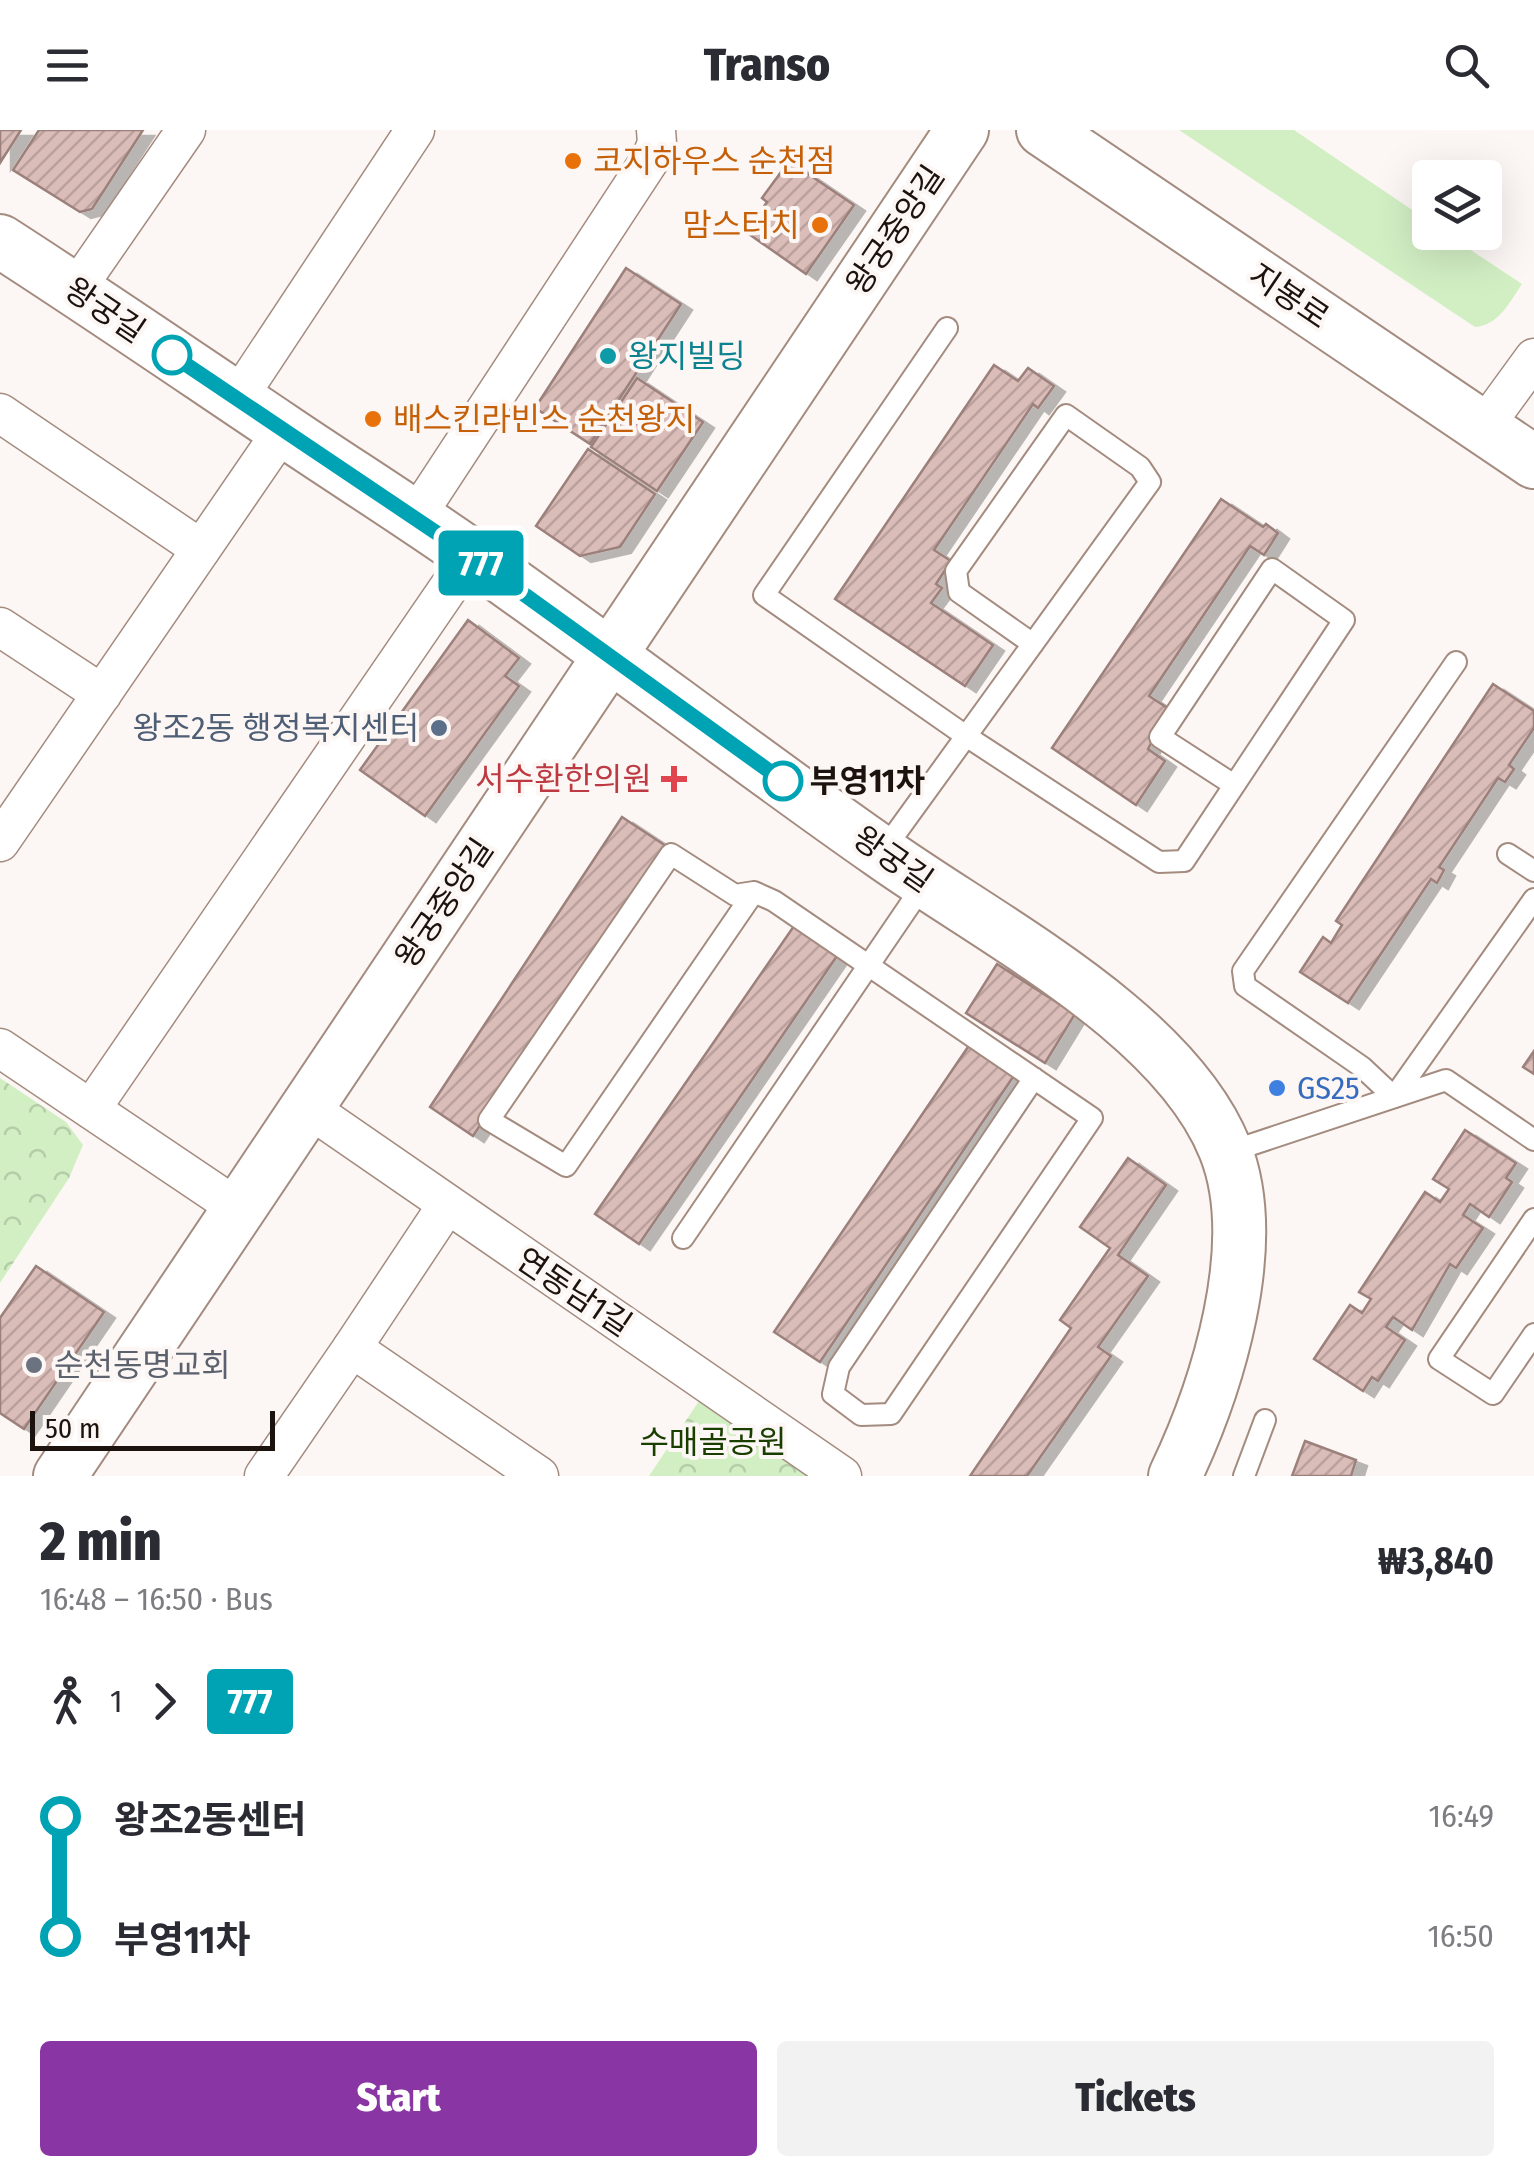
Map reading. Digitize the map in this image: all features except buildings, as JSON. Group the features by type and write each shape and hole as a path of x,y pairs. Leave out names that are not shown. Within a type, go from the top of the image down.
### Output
{"street":[{"path":"76,289 186,130"},
{"path":"237,399 415,130"},
{"path":"415,518 651,158 656,130"},
{"name":"왕궁중앙길","path":"60,1476 962,130"},
{"name":"지봉로","path":"1044,130 1518,446"},
{"name":"왕궁길","path":"0,241 471,556 925,882 986,932 1086,991 1170,1065 1200,1102 1227,1153 1239,1240 1232,1306 1210,1391 1196,1433 1175,1476"},
{"path":"1518,446 1534,358"},
{"path":"0,413 201,549"},
{"path":"3,832 283,430"},
{"path":"91,1109 471,556"},
{"path":"0,627 102,694"},
{"path":"0,1048 239,1209"},
{"name":"연동남1길","path":"307,1107 842,1476"},
{"path":"264,1476 447,1206"},
{"path":"352,1348 539,1476"}],"lane":[{"path":"948,328 764,595 966,736 1159,862 1184,861 1344,620 1272,569 1160,737 1234,785"},
{"path":"882,853 966,736 1033,644 1150,482 1140,467 1066,415 956,571 959,592 1033,644"},
{"path":"1394,1097 1362,1066 1245,986 1242,971 1456,662"},
{"path":"754,892 566,1166 488,1120 672,854 735,896 754,892 774,901 868,966 1034,1078 1092,1118 891,1414 861,1415 833,1394 839,1367 1034,1078"},
{"path":"1508,854 1534,872"},
{"path":"683,1238 925,882"},
{"path":"1394,1097 1534,899"},
{"path":"1227,1153 1446,1080 1534,1140"},
{"path":"1534,1219 1439,1359 1493,1394 1534,1334"},
{"path":"1244,1476 1265,1420"}],"green space":[{"path":"1179,130 1294,130 1412,210 1412,250 1471,250 1522,284 1497,318 1475,327"},
{"path":"0,1078 66,1122 83,1145 69,1178 0,1283"},
{"name":"수매골공원","path":"703,1395 824,1476 649,1476"}],"bus line":[{"name":"777","path":"172,355 471,556 783,781"}],"place":[{"name":"코지하우스 순천점","path":"573,161"},
{"name":"맘스터치","path":"820,225"},
{"name":"왕지빌딩","path":"608,356"},
{"name":"배스킨라빈스 순천왕지","path":"373,419"},
{"name":"왕조2동 행정복지센터","path":"439,728"},
{"name":"서수환한의원","path":"674,779"},
{"name":"부영11차","path":"783,781"},
{"name":"GS25","path":"1277,1088"},
{"name":"순천동명교회","path":"34,1365"}]}
